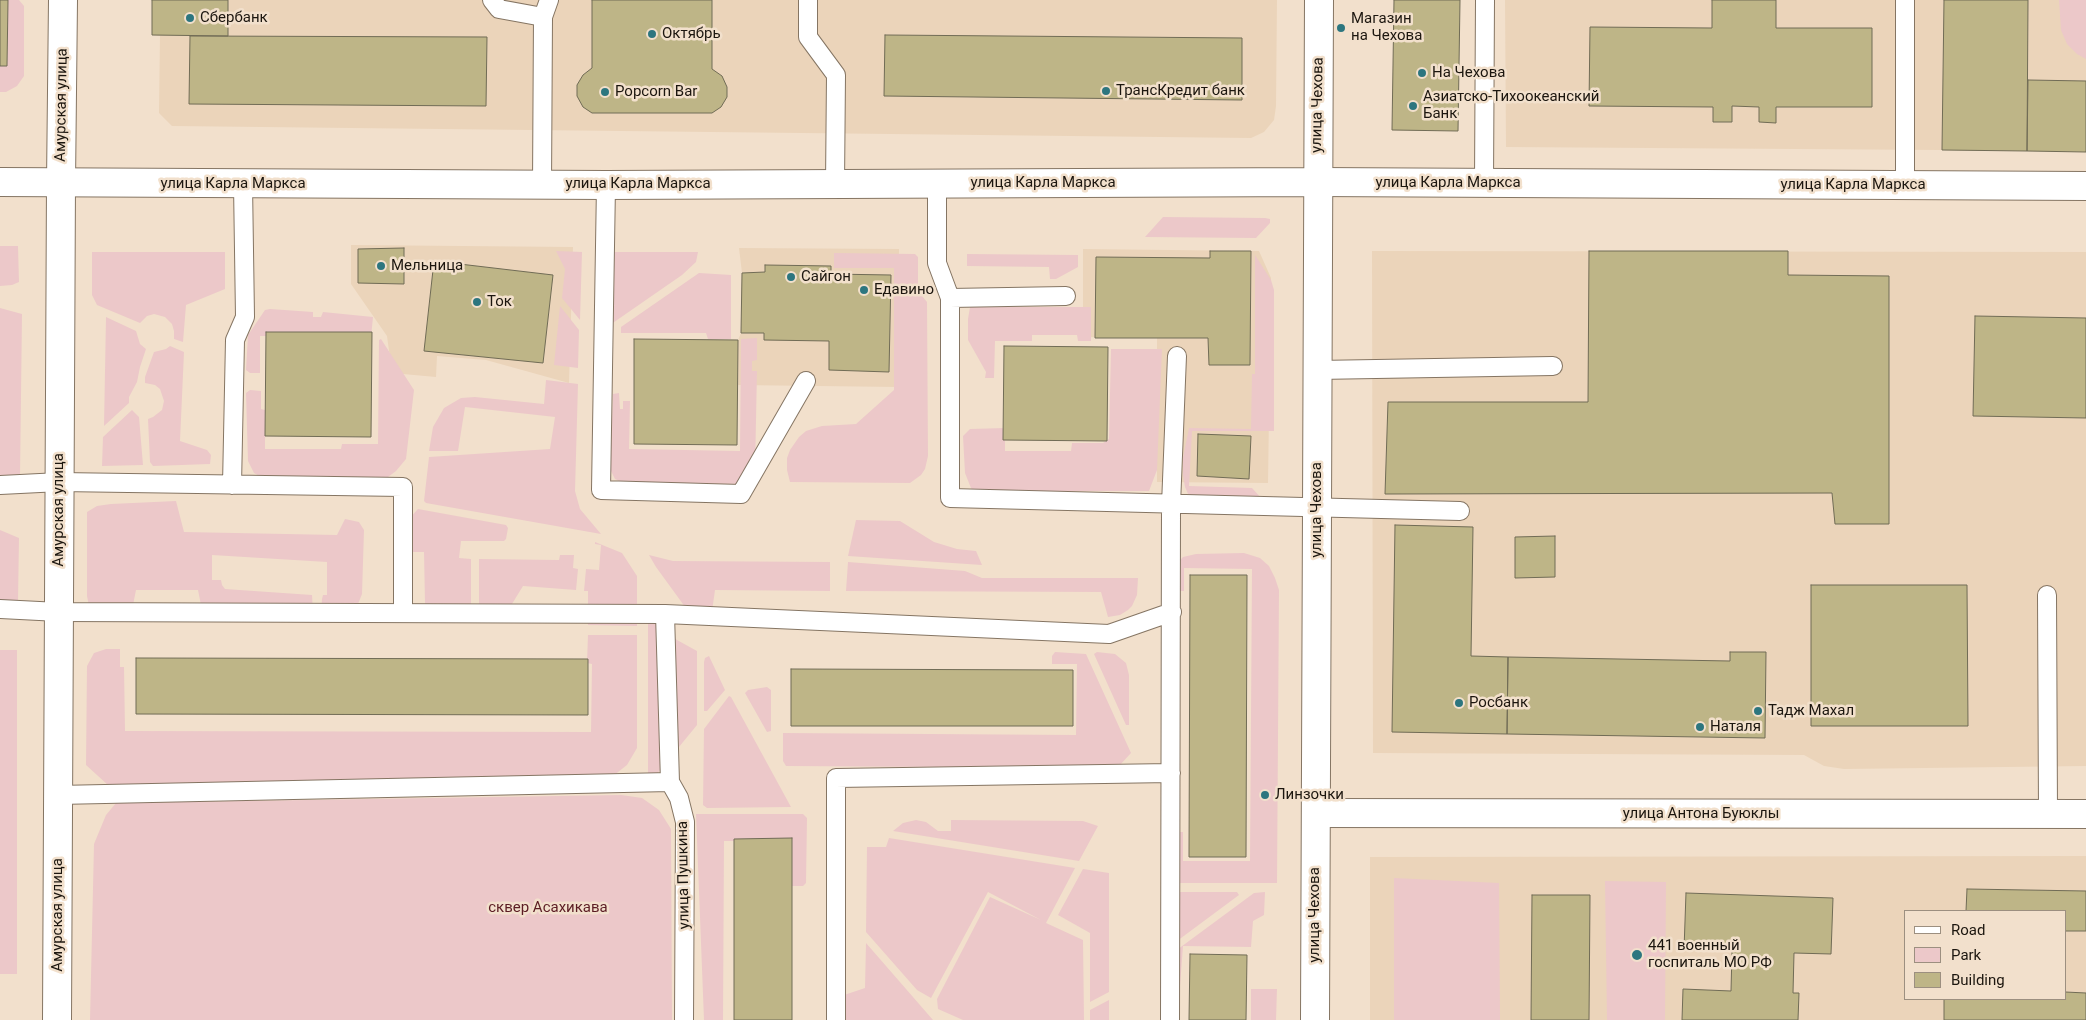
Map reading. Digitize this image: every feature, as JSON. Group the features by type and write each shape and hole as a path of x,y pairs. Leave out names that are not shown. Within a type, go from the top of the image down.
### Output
{"street":[{"name":"Амурская улица","path":"57,1020 60,183 63,0"},
{"name":"улица Чехова","path":"1315,1020 1317,182 1320,0"},
{"name":"улица Карла Маркса","path":"0,182 606,185 1317,182 2086,186"},
{"name":"улица Антона Буюклы","path":"1316,813 2086,814"}],"lane":[{"path":"492,0 499,9 543,17"},
{"path":"542,184 543,17 549,0"},
{"path":"808,0 808,37 836,75 835,184"},
{"path":"1484,183 1485,0"},
{"path":"1905,186 1906,0"},
{"path":"937,183 937,263 950,298 950,498 1460,511"},
{"path":"232,485 235,340 245,317 243,184"},
{"path":"606,185 601,490 741,494 806,382"},
{"path":"950,298 1066,296"},
{"path":"1170,1020 1171,505 1177,356"},
{"path":"1317,370 1552,366"},
{"path":"0,485 60,482 403,487 402,613"},
{"path":"2047,595 2048,813"},
{"path":"0,609 59,612 665,614 1109,634 1172,612"},
{"name":"улица Пушкина","path":"665,614 670,782 680,798 685,822 684,1020"},
{"path":"836,1020 836,778 1171,773"},
{"path":"58,795 670,782"}],"shaded area":[{"path":"152,0 1277,0 1276,106 1274,120 1264,132 1251,138 172,126 159,113 160,36 152,35"},
{"path":"1505,0 2086,0 2086,151 1506,147"},
{"path":"351,245 573,247 569,383 486,360 437,356 436,377 392,373 387,336 351,284"},
{"path":"739,248 899,249 898,387 737,385 738,340 741,333 742,273"},
{"path":"1083,249 1259,251 1271,278 1268,483 1157,482 1157,338 1083,337"},
{"path":"1372,251 2086,252 2086,766 1844,769 1824,766 1804,755 1373,753"},
{"name":"441 военный госпиталь МО РФ","path":"2086,856 2086,1020 1370,1020 1370,857"}],"green space":[{"path":"8,0 19,0 24,6 24,76 17,86 6,92 0,92 0,66 7,66"},
{"path":"2059,0 2086,0 2086,59 2077,54 2067,44 2061,30"},
{"path":"1163,217 1265,218 1270,219 1270,223 1256,238 1145,237"},
{"path":"0,246 18,246 19,282 12,285 0,286"},
{"path":"556,251 582,252 580,320 562,298 565,269"},
{"path":"92,252 225,252 225,289 186,305 183,342 174,339 172,324 165,317 154,314 147,316 140,323 97,305 92,295"},
{"path":"609,252 698,252 696,262 682,275 607,327"},
{"path":"834,253 915,254 918,257 918,291 927,302 928,456 925,469 921,475 910,483 790,482 787,458 799,437 806,431 822,426 856,424 894,390 894,268 834,268"},
{"path":"967,254 1078,255 1078,267 1056,279 1050,279 1049,267 967,266"},
{"path":"1255,255 1271,280 1274,290 1274,431 1192,431 1189,486 1252,488 1262,499 1189,496 1183,475 1183,458 1189,428 1251,429 1252,374 1255,374"},
{"path":"699,273 731,275 731,339 708,339 706,333 621,333 621,327"},
{"path":"560,306 579,330 578,368 554,365"},
{"path":"970,307 1091,307 1091,341 1078,341 1077,335 1032,335 1032,341 995,341 994,378 985,378 986,372 968,340"},
{"path":"0,308 22,314 20,477 0,481"},
{"path":"265,310 313,312 313,317 321,317 323,312 373,317 371,337 260,336 260,373 250,373 246,370 248,335"},
{"path":"106,317 136,331 140,344 146,349 137,382 129,397 129,403 104,426"},
{"path":"757,338 757,360 752,361 752,371 757,371 755,469 748,484 624,483 615,479 610,469 613,394 619,393 620,409 623,409 623,401 630,401 629,449 740,451 741,339"},
{"path":"381,339 414,390 406,459 396,471 384,480 263,478 254,473 248,461 246,393 250,390 261,391 261,409 265,410 265,449 341,449 342,444 378,444 379,340"},
{"path":"170,346 184,352 180,441 207,450 211,455 210,464 153,466 150,462 148,419 162,410 164,401 160,389 155,385 145,383 145,377 154,352"},
{"path":"1111,349 1162,349 1157,470 1149,491 974,491 965,473 963,436 970,429 1005,428 1005,451 1071,451 1072,443 1103,443 1109,439"},
{"path":"546,380 578,384 575,491 580,509 601,534 426,503 424,501 429,457 550,449 555,417 465,407 458,451 429,451 433,427 444,408 461,398 475,397 544,404"},
{"path":"132,410 139,417 143,465 102,466 103,437"},
{"path":"176,501 184,532 337,535 345,519 359,522 364,530 362,594 358,604 321,612 323,595 327,595 327,562 212,555 212,580 221,580 225,589 312,595 313,612 201,605 198,590 136,590 133,605 90,611 87,596 87,512 97,506 111,504"},
{"path":"418,509 506,525 508,528 504,541 461,541 459,558 471,559 471,612 427,606 425,603 424,552 409,552 408,520"},
{"path":"856,520 900,521 934,542 957,549 976,551 982,565 848,556"},
{"path":"0,530 19,538 18,601 0,605"},
{"path":"595,542 622,553 637,576 637,626 588,625 588,591 584,591 586,569 599,570 601,545 595,544"},
{"path":"1244,553 1260,558 1269,566 1279,590 1277,883 1173,883 1170,832 1183,832 1183,861 1250,861 1252,569 1184,568 1184,591 1175,591 1172,569 1183,557 1196,554"},
{"path":"560,555 574,555 573,568 578,569 576,590 523,586 507,612 479,612 479,559 559,560"},
{"path":"649,555 673,561 830,562 830,591 715,590 712,611 688,611"},
{"path":"848,562 965,571 982,578 1138,578 1137,595 1128,610 1120,615 1108,617 1101,592 846,591"},
{"path":"648,608 666,631 677,640 697,651 697,725 656,775 648,775"},
{"path":"588,635 637,635 637,748 627,765 613,776 109,786 86,765 87,666 94,653 106,649 120,649 120,667 124,667 125,731 591,732 592,664 587,663"},
{"path":"0,650 17,650 17,974 0,974"},
{"path":"1055,652 1086,654 1131,753 1120,765 1111,768 786,766 783,761 783,733 1076,735 1077,664 1052,664 1052,656"},
{"path":"1097,652 1115,654 1126,663 1129,675 1129,725 1126,725 1094,654"},
{"path":"709,656 725,690 707,711 704,711 704,662 705,658"},
{"path":"767,687 771,690 771,731 767,732 745,693 748,690"},
{"path":"729,696 791,807 707,808 703,805 704,729"},
{"name":"сквер Асахикава","path":"621,795 642,798 659,810 671,829 672,1020 90,1020 94,844 106,815 116,803"},
{"path":"696,814 803,814 807,818 806,883 803,886 792,886 792,841 724,841 723,1020 704,1020"},
{"path":"916,820 926,822 938,831 951,831 951,820 1083,821 1098,826 1079,861 893,831 903,823"},
{"path":"889,838 1075,868 1046,923 1083,940 1084,1020 963,1020 938,1009 937,999 990,897 1041,920 988,892 931,998 917,990 866,932 867,847 886,847"},
{"path":"1083,869 1109,873 1109,992 1090,1002 1090,933 1058,915"},
{"path":"1394,878 1499,883 1500,1020 1394,1020"},
{"path":"1605,881 1666,882 1665,1020 1607,1020"},
{"path":"1174,892 1237,892 1239,895 1173,944"},
{"path":"1265,892 1264,915 1253,921 1251,947 1183,946 1180,986 1172,987 1170,955 1254,893"},
{"path":"866,943 933,1020 841,1020 841,996 865,988"},
{"path":"1251,989 1277,989 1276,1020 1251,1020"},
{"path":"1109,1000 1109,1020 1090,1020 1090,1010"}],"building":[{"path":"0,0 8,0 7,66 0,66"},
{"name":"Сбербанк","path":"152,0 228,0 228,36 152,35"},
{"name":"Октябрь","path":"592,0 712,0 712,69 722,76 727,87 727,97 721,107 712,113 592,113 583,107 577,96 577,85 583,75 592,68"},
{"path":"1394,0 1460,0 1458,131 1392,130"},
{"path":"1712,0 1776,0 1776,28 1872,28 1872,107 1776,107 1776,123 1759,122 1759,107 1732,106 1732,122 1713,122 1713,107 1589,106 1590,27 1712,28"},
{"path":"1944,0 2028,0 2027,151 1942,150"},
{"path":"885,35 1242,38 1242,100 884,96"},
{"path":"190,36 487,37 486,106 189,104"},
{"path":"2028,80 2086,81 2086,152 2027,151"},
{"name":"Мельница","path":"404,248 404,284 358,283 358,249"},
{"path":"1210,251 1251,251 1250,365 1209,365 1208,338 1095,338 1096,257 1210,258"},
{"path":"1589,251 1788,251 1788,275 1889,276 1889,524 1835,524 1832,493 1385,494 1388,402 1588,402"},
{"path":"434,261 553,275 543,363 424,351"},
{"path":"765,265 831,266 831,274 891,275 889,372 829,370 829,341 764,340 764,333 741,333 742,273 765,272"},
{"path":"1975,316 2086,318 2086,418 1973,416"},
{"path":"266,332 372,332 371,437 265,436"},
{"path":"634,339 738,340 737,445 634,444"},
{"path":"1004,346 1108,347 1107,441 1003,440"},
{"path":"1198,434 1251,436 1249,479 1197,476"},
{"path":"1395,525 1473,527 1471,656 1508,657 1507,734 1392,732"},
{"path":"1555,536 1555,577 1515,578 1515,537"},
{"path":"1190,575 1247,575 1246,857 1189,857"},
{"path":"1811,585 1967,585 1968,726 1811,726"},
{"path":"1730,652 1766,652 1765,738 1507,734 1508,657 1730,661"},
{"path":"136,658 588,659 588,715 136,714"},
{"path":"791,669 1073,670 1073,726 791,726"},
{"path":"792,838 792,1020 734,1020 734,839"},
{"path":"1967,889 2086,891 2086,931 2066,931 2066,910 1966,910"},
{"path":"1686,893 1833,898 1831,954 1794,953 1793,993 1799,993 1798,1020 1682,1020 1683,989 1731,991 1732,951 1684,950"},
{"path":"1532,895 1590,895 1589,1020 1531,1020"},
{"path":"1190,954 1247,955 1246,1020 1189,1020"},
{"path":"2066,992 2086,993 2086,1020 1944,1020 1944,1000 2066,1000"}],"place":[{"name":"Сбербанк","path":"190,18"},
{"name":"Магазин на Чехова","path":"1341,28"},
{"name":"Октябрь","path":"652,34"},
{"name":"На Чехова","path":"1422,73"},
{"name":"ТрансКредит банк","path":"1106,91"},
{"name":"Popcorn Bar","path":"605,92"},
{"name":"Азиатско-Тихоокеанский Банк","path":"1413,106"},
{"name":"Мельница","path":"381,266"},
{"name":"Сайгон","path":"791,277"},
{"name":"Едавино","path":"864,290"},
{"name":"Ток","path":"477,302"},
{"name":"Росбанк","path":"1459,703"},
{"name":"Тадж Махал","path":"1758,711"},
{"name":"Наталя","path":"1700,727"},
{"name":"Линзочки","path":"1265,795"},
{"name":"441 военный госпиталь МО РФ","path":"1637,955"}]}
